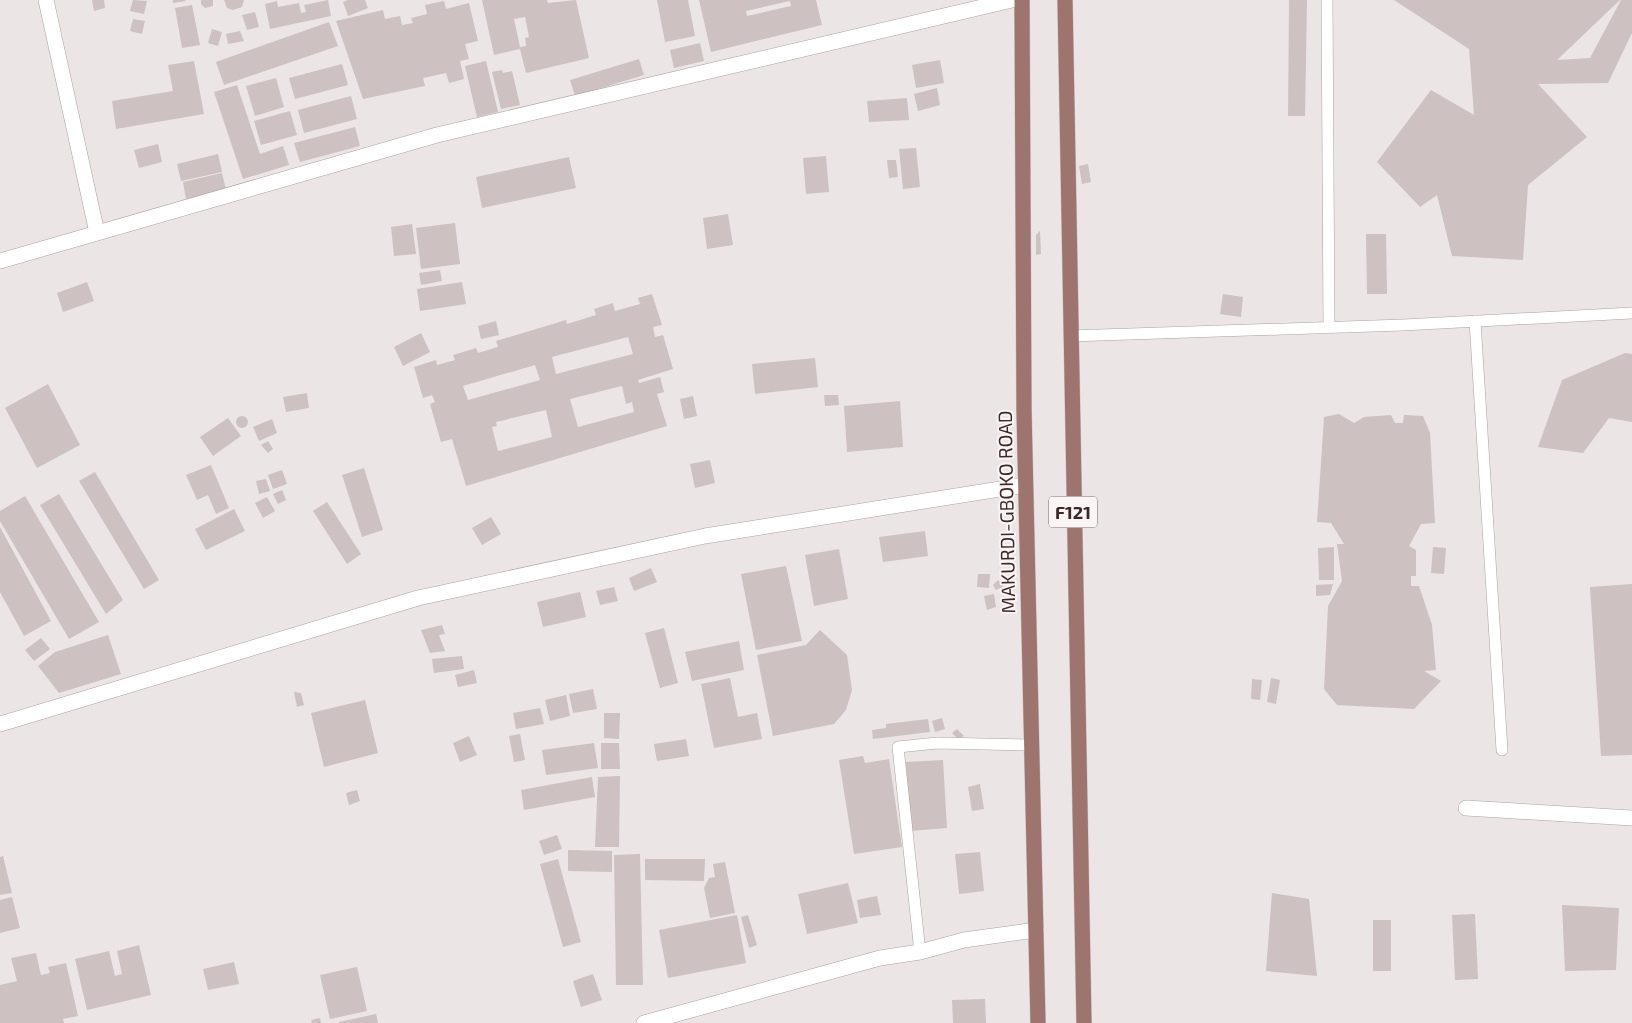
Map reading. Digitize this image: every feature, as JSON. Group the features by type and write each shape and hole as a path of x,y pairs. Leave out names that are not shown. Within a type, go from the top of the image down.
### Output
{"main road":[{"name":"MAKURDI-GBOKO ROAD","path":"1022,0 1025,485 1038,1023"},
{"name":"F121","path":"1065,0 1084,1023"}],"street":[{"path":"46,0 98,233"},
{"path":"0,261 437,135 1012,0"},
{"path":"0,724 418,598 705,536 1025,485"},
{"path":"1466,808 1632,818"},
{"path":"644,1023 880,958 920,952 964,940 1036,930"}],"lane":[{"path":"1328,0 1329,328"},
{"path":"1070,336 1329,328 1632,313"},
{"path":"1475,321 1502,750"},
{"path":"920,952 898,747 938,742 1031,745"}],"building":[{"path":"92,0 104,0 105,8 94,11"},
{"path":"133,0 147,1 144,14 130,11"},
{"path":"173,0 185,0 186,1 173,3"},
{"path":"201,0 213,0 213,6 205,8 201,4"},
{"path":"224,0 244,0 242,7 233,10 227,8"},
{"path":"328,0 331,16 270,29 265,4 277,1 278,7 299,3 301,13 306,12 304,5"},
{"path":"348,0 365,0 368,8 348,16 343,2"},
{"path":"482,0 547,0 548,3 576,0 589,58 526,73 520,49 494,55","holes":["525,17 529,37 525,38 526,46 520,47 514,19"]},
{"path":"657,0 688,0 695,36 665,42"},
{"path":"699,0 816,0 822,25 711,52","holes":["790,1 791,6 747,16 746,11"]},
{"path":"1289,0 1307,0 1305,116 1288,116"},
{"path":"1394,0 1620,0 1557,60 1590,58 1621,0 1632,0 1632,33 1608,83 1538,84 1587,137 1528,185 1523,260 1452,256 1437,195 1420,207 1377,162 1431,90 1474,115 1469,49"},
{"path":"444,1 446,9 469,3 478,41 465,44 469,59 460,61 464,79 449,83 446,73 423,78 425,86 363,99 336,21 383,10 385,19 400,16 402,25 413,23 411,18 427,14 425,5"},
{"path":"192,5 200,45 182,48 175,8"},
{"path":"255,12 259,27 247,30 242,15"},
{"path":"133,19 145,21 142,34 130,31"},
{"path":"329,22 338,46 224,85 216,62"},
{"path":"212,29 222,32 218,46 208,43"},
{"path":"240,31 244,41 228,44 226,34"},
{"path":"700,43 704,61 674,68 670,50"},
{"path":"639,59 644,75 575,96 570,80"},
{"path":"940,60 944,83 916,88 912,65"},
{"path":"194,61 204,114 116,129 112,101 173,91 168,65"},
{"path":"486,61 498,112 477,117 465,66"},
{"path":"342,64 348,85 295,99 289,78"},
{"path":"502,70 503,73 512,71 520,105 501,109 492,72"},
{"path":"276,78 284,107 255,116 246,86"},
{"path":"237,85 260,154 283,146 289,165 243,179 214,92"},
{"path":"937,88 940,105 918,111 914,94"},
{"path":"351,96 357,119 304,133 298,110"},
{"path":"907,98 909,120 869,122 867,101"},
{"path":"290,111 297,135 261,145 254,121"},
{"path":"355,127 360,146 300,162 294,143"},
{"path":"158,144 162,162 139,168 134,150"},
{"path":"916,148 920,187 903,189 899,149"},
{"path":"218,154 222,172 181,181 177,164"},
{"path":"826,156 829,192 806,194 803,158"},
{"path":"569,157 576,188 482,208 476,177"},
{"path":"887,160 896,160 898,177 889,178"},
{"path":"1088,164 1091,182 1082,184 1079,166"},
{"path":"222,173 226,190 186,199 183,182"},
{"path":"728,214 733,245 707,249 703,218"},
{"path":"455,223 460,264 421,269 416,228"},
{"path":"412,224 416,254 394,256 391,227"},
{"path":"1040,231 1041,254 1036,255 1036,235"},
{"path":"1366,234 1386,234 1387,294 1367,294"},
{"path":"440,270 442,281 421,285 419,273"},
{"path":"87,282 94,301 63,312 57,293"},
{"path":"462,282 466,304 420,311 417,289"},
{"path":"652,294 662,325 653,327 655,337 663,335 673,369 638,380 639,383 660,377 664,392 657,394 667,426 466,486 452,439 441,442 430,404 435,402 432,395 423,398 414,367 436,360 437,365 455,360 453,355 476,348 478,353 498,347 496,341 566,320 567,324 596,315 594,309 613,303 615,311 640,304 638,298","holes":["628,337 633,354 556,374 552,357","535,365 540,380 468,400 463,386","622,386 626,404 632,402 634,412 578,427 570,399","546,410 552,437 498,451 492,427 497,426 496,422"]},
{"path":"1223,294 1243,297 1241,317 1220,314"},
{"path":"496,321 499,335 481,339 478,326"},
{"path":"421,333 430,352 403,366 394,347"},
{"path":"1625,353 1632,354 1632,422 1609,418 1583,453 1538,447 1562,380"},
{"path":"815,358 818,387 755,394 752,364"},
{"path":"48,384 80,445 37,468 5,408"},
{"path":"307,393 309,408 286,412 283,397"},
{"path":"824,395 838,395 839,405 825,406"},
{"path":"693,396 697,416 684,419 680,399"},
{"path":"900,401 903,447 847,452 844,406"},
{"path":"1339,414 1354,423 1364,417 1391,415 1395,423 1403,423 1404,415 1423,416 1430,433 1435,523 1421,524 1409,546 1416,550 1416,576 1411,576 1411,586 1419,586 1432,625 1436,670 1424,671 1441,681 1414,709 1337,705 1324,689 1328,606 1342,581 1337,544 1344,544 1331,523 1317,522 1324,417"},
{"path":"240,416 244,416 248,422 244,428 240,428 236,424 236,420"},
{"path":"228,418 241,436 213,456 200,437"},
{"path":"272,419 277,433 259,441 253,427"},
{"path":"268,441 273,449 268,453 261,445"},
{"path":"710,460 715,483 695,488 690,464"},
{"path":"211,465 229,508 216,514 208,495 197,500 186,475"},
{"path":"364,468 383,530 362,537 342,475"},
{"path":"282,470 287,484 273,489 268,475"},
{"path":"95,472 159,580 144,589 79,481"},
{"path":"266,479 270,491 259,494 256,481"},
{"path":"282,490 286,500 278,504 273,494"},
{"path":"59,494 123,600 106,614 40,505"},
{"path":"25,496 99,622 69,639 0,521 0,511"},
{"path":"267,497 275,511 263,518 255,503"},
{"path":"327,502 361,554 347,564 313,511"},
{"path":"234,509 245,531 206,550 195,529"},
{"path":"491,517 501,534 482,545 472,528"},
{"path":"0,527 51,621 24,636 0,592"},
{"path":"925,531 928,556 883,562 879,537"},
{"path":"1334,547 1334,580 1319,580 1318,548"},
{"path":"1433,547 1446,548 1444,574 1431,573"},
{"path":"839,549 848,599 814,606 805,555"},
{"path":"786,566 802,641 756,650 741,574"},
{"path":"651,568 657,582 634,591 629,578"},
{"path":"978,574 990,574 989,588 977,587"},
{"path":"998,580 1004,586 996,590 993,585"},
{"path":"1333,584 1330,595 1316,596 1316,585"},
{"path":"1632,584 1632,755 1601,756 1590,587"},
{"path":"614,587 618,601 600,605 596,591"},
{"path":"580,592 586,617 543,627 537,602"},
{"path":"994,594 996,607 987,610 984,596"},
{"path":"442,625 445,634 439,635 445,651 430,653 421,630"},
{"path":"664,628 678,683 660,688 645,633"},
{"path":"820,630 847,655 852,690 846,710 834,724 773,736 757,655 806,645"},
{"path":"108,635 121,674 59,693 38,666 55,652"},
{"path":"41,638 50,649 34,661 25,650"},
{"path":"739,641 744,670 692,681 685,652"},
{"path":"462,656 464,669 434,673 432,659"},
{"path":"474,670 477,683 458,687 455,675"},
{"path":"730,678 738,717 757,713 762,739 714,748 701,684"},
{"path":"1271,678 1280,680 1276,704 1267,702"},
{"path":"1252,679 1262,680 1260,700 1251,699"},
{"path":"593,689 597,709 573,713 569,694"},
{"path":"294,692 301,693 304,705 297,707"},
{"path":"566,695 570,716 550,721 545,700"},
{"path":"365,700 378,753 324,767 311,713"},
{"path":"540,708 544,724 516,729 513,713"},
{"path":"604,713 620,713 619,739 604,738"},
{"path":"942,718 945,729 935,732 932,721"},
{"path":"928,719 930,732 873,739 872,730 886,728 886,724"},
{"path":"957,729 964,736 958,739 952,733"},
{"path":"520,734 525,760 514,762 509,736"},
{"path":"469,736 477,755 460,762 453,743"},
{"path":"686,739 689,756 657,761 654,744"},
{"path":"594,743 598,768 546,775 542,750"},
{"path":"601,743 619,743 620,769 601,769"},
{"path":"863,756 865,763 889,759 902,847 854,854 839,760"},
{"path":"943,760 947,828 910,831 906,762"},
{"path":"620,776 619,847 595,847 598,777"},
{"path":"592,777 595,797 524,810 521,790"},
{"path":"980,784 984,809 972,811 968,787"},
{"path":"357,790 360,801 349,805 346,793"},
{"path":"557,835 562,849 544,855 539,841"},
{"path":"568,850 612,851 612,872 568,871"},
{"path":"980,852 984,891 959,894 955,854"},
{"path":"640,854 643,985 616,985 614,855"},
{"path":"3,856 12,893 0,895 0,857"},
{"path":"558,859 581,942 563,947 540,864"},
{"path":"645,859 705,859 704,881 645,880"},
{"path":"725,862 735,913 710,918 704,888 709,878 715,877 713,864"},
{"path":"848,883 858,923 807,934 798,894"},
{"path":"1272,893 1309,899 1317,976 1266,971"},
{"path":"877,896 881,915 860,918 857,900"},
{"path":"12,897 20,928 0,933 0,900"},
{"path":"1562,905 1619,908 1616,970 1565,971"},
{"path":"1475,914 1478,979 1455,980 1452,915"},
{"path":"737,915 746,963 668,978 659,930"},
{"path":"748,915 757,945 749,948 741,917"},
{"path":"1373,920 1391,920 1391,971 1373,971"},
{"path":"139,945 151,995 87,1010 75,959 109,951 115,976 122,974 117,951"},
{"path":"36,953 41,975 50,973 48,967 66,963 78,1016 63,1019 64,1023 0,1023 0,985 17,981 11,958"},
{"path":"234,962 239,984 208,990 203,969"},
{"path":"357,967 367,1011 330,1019 320,975"},
{"path":"593,974 602,1000 581,1007 573,981"},
{"path":"985,999 986,1023 953,1023 952,1000"},
{"path":"376,1014 378,1023 339,1023 339,1022"},
{"path":"320,1018 321,1023 312,1023 311,1020"}]}
